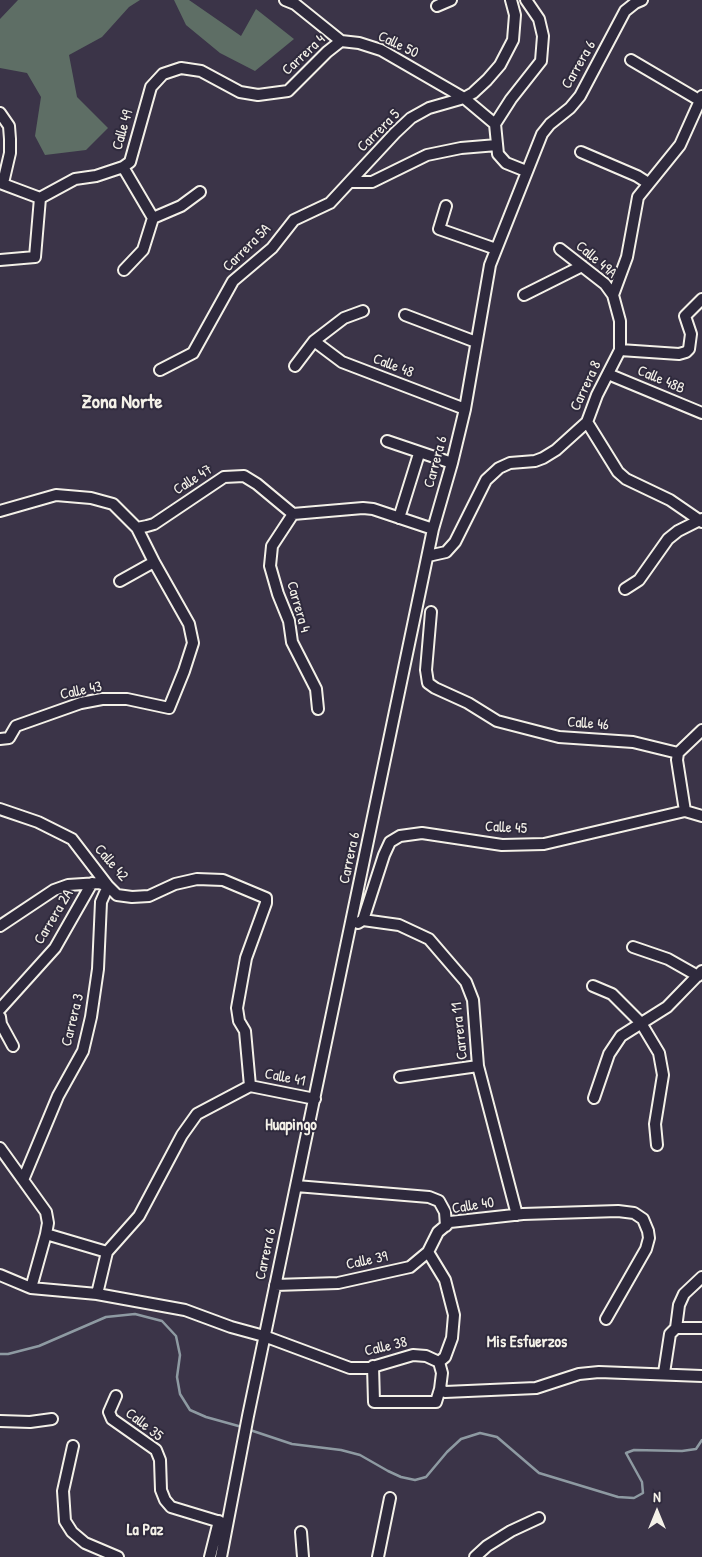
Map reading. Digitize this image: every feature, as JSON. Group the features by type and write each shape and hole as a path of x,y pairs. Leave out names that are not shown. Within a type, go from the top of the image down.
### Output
{"street":[{"name":"Calle 50","path":"285,0 295,4 342,41 381,50 464,98 495,124"},
{"path":"437,6 451,0"},
{"name":"Carrera 5","path":"350,182 411,118 429,108 464,98 473,93 500,65 513,40 515,15 511,0"},
{"path":"526,0 539,19 543,36 541,61 511,99 495,124 498,154 506,163 526,171"},
{"name":"Carrera 6","path":"221,1557 223,1523 245,1431 433,529 465,409 490,265 542,134 580,96 626,11 642,0"},
{"name":"Carrera 4","path":"163,74 181,68 201,71 240,92 258,95 288,91 327,52 342,41"},
{"path":"613,295 627,257 638,197 680,145 701,98 631,60"},
{"name":"Calle 49","path":"153,218 123,168 130,162 151,87 163,74"},
{"path":"0,113 9,126 10,139 10,153 2,183 40,198"},
{"path":"350,182 372,182 427,155 461,148 497,145"},
{"path":"581,152 638,176 648,183"},
{"path":"40,198 74,179 96,176 123,168"},
{"name":"Carrera 5A","path":"160,370 193,353 233,281 272,248 294,220 330,203 350,182"},
{"path":"124,270 143,250 153,218 181,206 200,192"},
{"path":"0,260 35,257 40,198"},
{"path":"446,206 439,229 496,249"},
{"name":"Calle 49A","path":"560,249 605,284 613,295"},
{"path":"524,295 582,266"},
{"name":"Carrera 8","path":"428,556 446,552 455,542 486,480 498,468 510,463 534,461 543,458 556,450 587,422 597,395 620,350 620,321 613,295"},
{"path":"620,350 679,354 686,352 689,349 691,334 685,316 702,299"},
{"path":"294,366 314,341 344,318 363,311"},
{"path":"405,315 476,342"},
{"name":"Calle 48","path":"314,341 342,362 465,409"},
{"name":"Calle 48B","path":"608,374 702,413"},
{"path":"587,422 618,472 626,479 670,500 701,520"},
{"path":"387,440 452,463"},
{"path":"399,518 418,457"},
{"name":"Calle 47","path":"137,528 154,524 224,477 244,476 294,514"},
{"path":"0,511 56,495 91,498 113,504 137,528 154,562 120,582"},
{"path":"294,514 363,508 373,509 433,529"},
{"name":"Carrera 4","path":"294,514 272,546 270,566 278,594 289,621 292,642 316,689 318,709"},
{"path":"625,588 639,580 668,539 678,531 701,520"},
{"name":"Calle 43","path":"4,738 16,726 81,703 102,699 127,699 169,708 193,642 189,624 154,562"},
{"name":"Calle 46","path":"431,612 426,670 428,683 468,703 497,722 559,737 633,742 678,753"},
{"path":"685,811 677,760 678,753 702,730"},
{"name":"Calle 42","path":"0,809 38,822 72,839 117,895 132,897 149,896 175,884 197,880 223,880 266,898 266,903 246,958 237,1008 245,1032 250,1086"},
{"name":"Calle 45","path":"363,920 384,855 390,842 400,836 422,833 502,845 544,844 685,811 702,816"},
{"path":"0,926 54,890 68,885 92,883 108,886"},
{"name":"Carrera 2A","path":"0,1009 55,948 92,883"},
{"name":"Carrera 3","path":"23,1180 58,1096 83,1051 97,978 101,902 108,886"},
{"path":"350,929 363,920"},
{"name":"Carrera 11","path":"363,920 399,926 429,939 466,982 473,1000 478,1066 516,1215"},
{"path":"594,1098 609,1054 621,1036 667,1007 700,973 633,947"},
{"path":"593,986 612,994 641,1023 659,1053 663,1075 655,1124 657,1145"},
{"path":"0,1018 1,1024 13,1046"},
{"path":"400,1077 478,1066"},
{"path":"97,1294 106,1252 139,1216 182,1135 197,1114 250,1086"},
{"name":"Calle 41","path":"250,1086 315,1099"},
{"path":"0,1148 46,1212 48,1223 46,1234 31,1288"},
{"name":"Calle 40","path":"296,1186 429,1197 439,1200 445,1212 446,1226"},
{"name":"Calle 40","path":"446,1226 450,1222 516,1215 618,1211 634,1213 643,1219 649,1238 646,1249 606,1319"},
{"name":"Calle 39","path":"275,1285 338,1283 410,1267 428,1252 438,1232 446,1226"},
{"path":"46,1234 106,1252"},
{"path":"373,1366 374,1402 436,1402 442,1373 439,1362 445,1357 452,1338 454,1315 445,1280 428,1252"},
{"name":"Calle 38","path":"0,1274 31,1288 97,1294 184,1310 231,1327 264,1336 350,1368 373,1366 413,1355 426,1356 439,1362"},
{"path":"664,1374 670,1334 676,1328 679,1305 684,1294 702,1277"},
{"path":"676,1328 702,1328"},
{"path":"440,1389 444,1392 536,1388 579,1374 599,1372 702,1376"},
{"name":"Calle 35","path":"116,1396 109,1412 112,1418 156,1450 160,1460 161,1490 165,1500 172,1507 223,1523"},
{"path":"0,1421 30,1422 52,1419"},
{"path":"73,1446 63,1490 65,1521 72,1532 85,1543 118,1557"},
{"path":"378,1557 390,1498"},
{"path":"475,1557 487,1546 512,1530 539,1518"},
{"path":"210,1557 223,1523"},
{"path":"301,1532 303,1557"}],"green space":[{"path":"18,0 140,0 129,7 102,37 69,55 77,97 108,128 86,150 45,155 35,136 41,97 27,73 0,68 0,19"},
{"path":"174,0 189,0 241,36 256,9 294,39 255,71 220,53 186,25"}],"waterway":[{"path":"0,1354 8,1354 39,1346 106,1317 135,1314 162,1321 176,1336 180,1355 177,1377 180,1394 190,1410 206,1417 242,1427"},
{"path":"247,1429 292,1444 341,1450 360,1455 401,1477 415,1480 426,1477 461,1439 480,1433 497,1437 539,1473 618,1497 634,1498 643,1493 642,1482 626,1453 634,1450 682,1451 696,1449 702,1440"}],"district":[{"name":"Zona Norte","path":"122,403"},
{"name":"Huapingo","path":"291,1126"},
{"name":"Mis Esfuerzos","path":"527,1343"},
{"name":"La Paz","path":"145,1531"}]}
